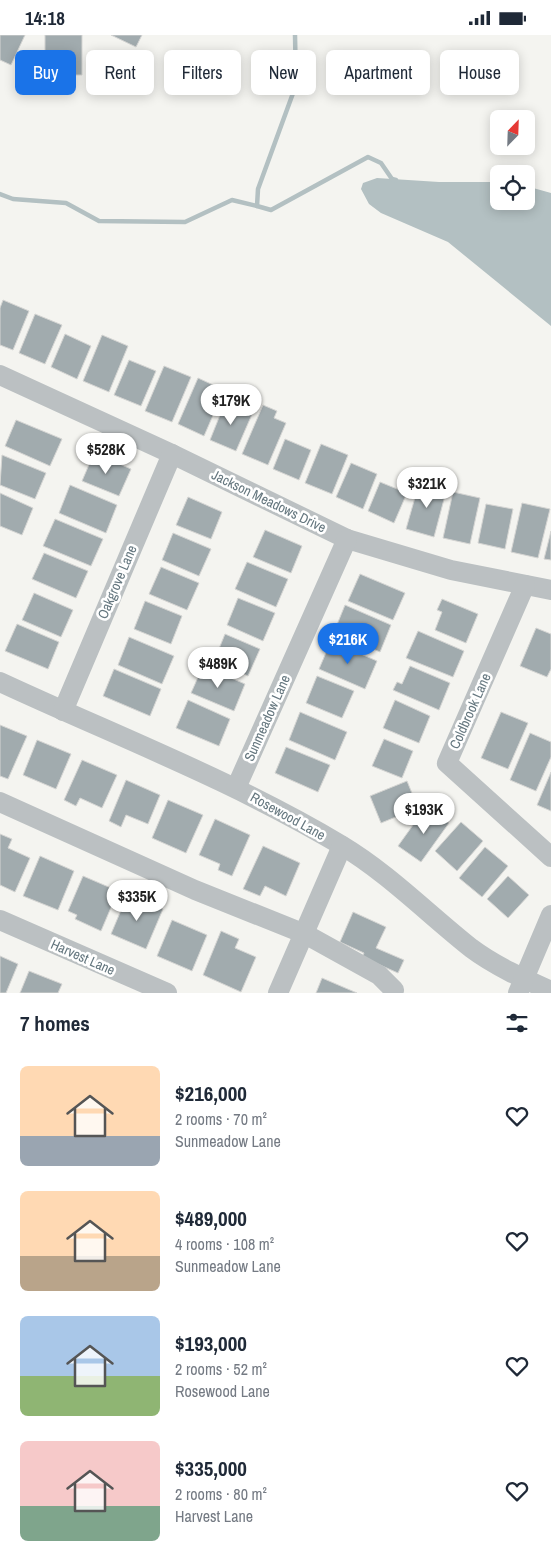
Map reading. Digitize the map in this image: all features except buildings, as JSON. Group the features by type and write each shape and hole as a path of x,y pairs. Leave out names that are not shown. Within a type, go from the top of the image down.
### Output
{"street":[{"name":"Jackson Meadows Drive","path":"0,375 172,454 347,539 451,570 551,590"},
{"name":"Oakgrove Lane","path":"62,711 172,454"},
{"name":"Sunmeadow Lane","path":"236,788 347,539"},
{"name":"Coldbrook Lane","path":"525,585 447,763 551,857"},
{"name":"Rosewood Lane","path":"0,682 236,788 342,846 406,892 473,949 521,986 551,991"},
{"path":"0,802 195,890 304,934 379,975 394,990 393,993"},
{"path":"278,993 342,846"},
{"path":"521,986 551,915"},
{"name":"Harvest Lane","path":"0,920 166,993"}],"shaded area":[{"path":"377,178 439,182 490,182 490,210 535,210 535,189 551,193 551,326 448,242 381,213 369,204 361,189 363,183"}],"waterway":[{"path":"295,35 296,85 258,189 257,206 271,210 368,157 381,163 392,179 396,180"},
{"path":"0,194 13,199 66,203 99,221 185,222 232,200 257,206"}]}
